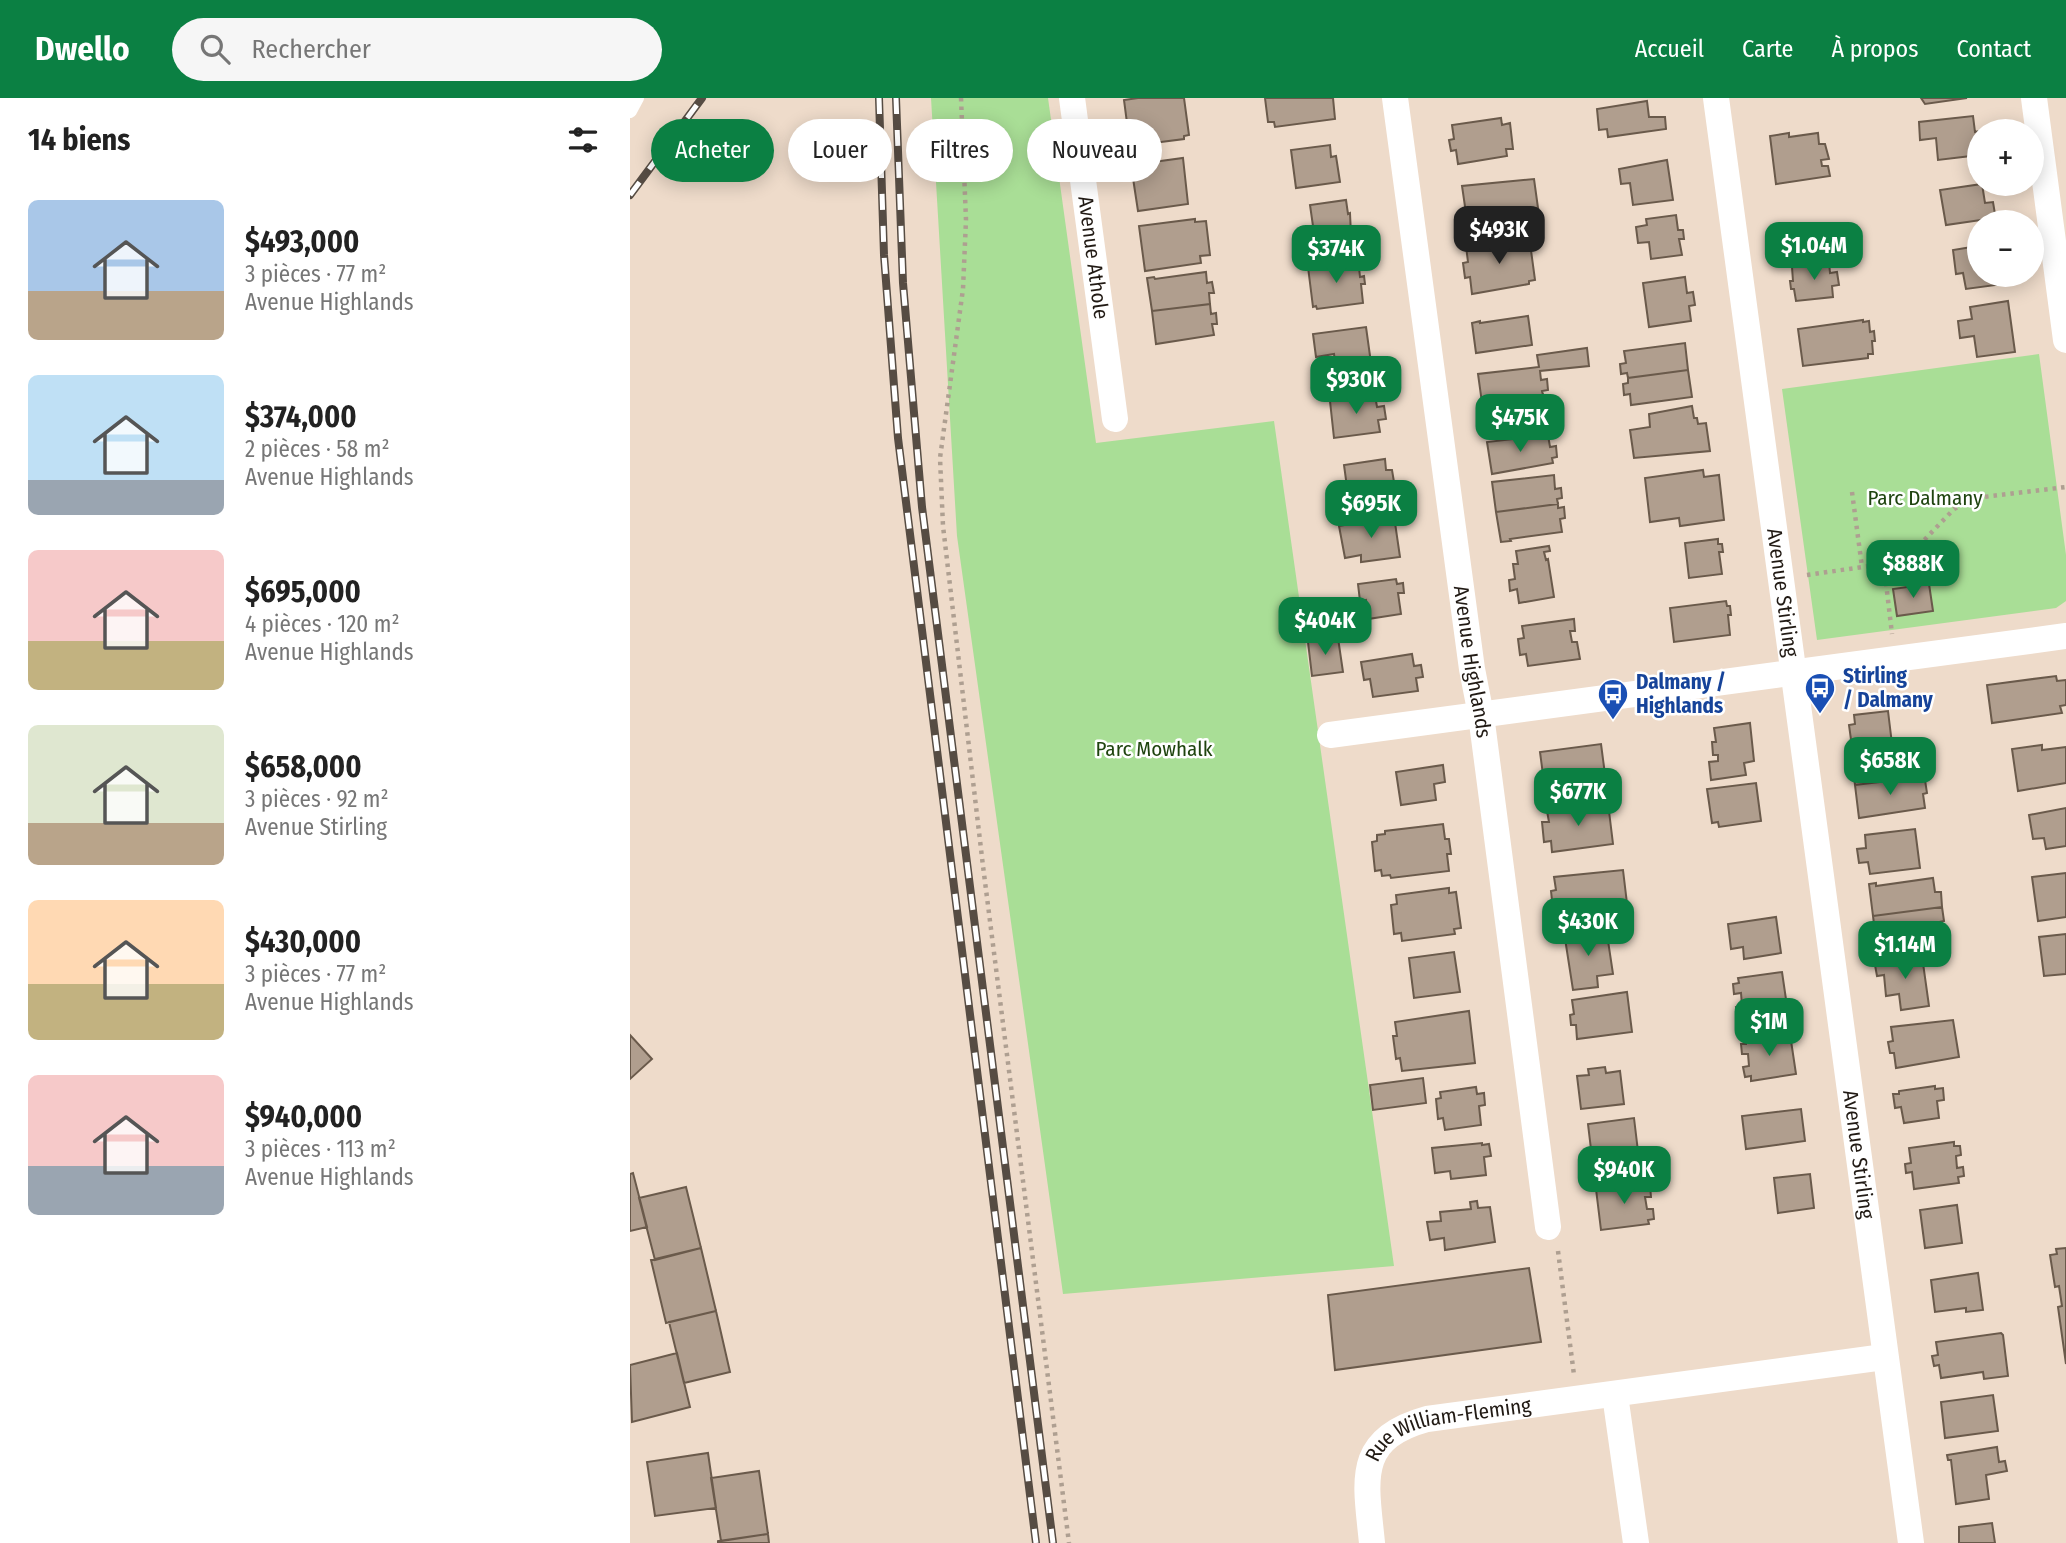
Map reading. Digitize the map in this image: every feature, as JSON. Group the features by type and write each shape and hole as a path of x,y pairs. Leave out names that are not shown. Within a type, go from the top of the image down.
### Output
{"street":[{"name":"Avenue Athole","path":"1072,98 1115,419"},
{"name":"Avenue Highlands","path":"1395,98 1472,669 1481,715 1548,1227"},
{"name":"Avenue Stirling","path":"1716,98 1911,1543"},
{"path":"2034,98 2066,340"},
{"path":"1330,735 2066,636"},
{"name":"Rue William-Fleming","path":"1372,1543 1366,1488 1367,1470 1376,1450 1390,1435 1407,1424 1427,1419 1884,1357"},
{"path":"1615,1395 1636,1543"}],"lane":[{"path":"630,111 637,98"}],"path":[{"path":"961,98 966,220 964,289 940,458 943,526 983,866 1069,1543"},
{"path":"1780,578 1884,566 1904,561 1963,503 1975,498 2066,487"},
{"path":"1852,492 1862,568"},
{"path":"1915,551 1951,565"},
{"path":"1884,566 1895,659"},
{"path":"1559,1251 1576,1385"}],"green space":[{"name":"Parc Mowhalk","path":"931,98 1048,98 1051,119 1027,119 1027,182 1060,182 1096,443 1274,421 1394,1266 1063,1294 957,536 936,182 1013,182 1013,119 932,119"},
{"name":"Parc Dalmany","path":"2039,354 2066,555 2066,601 2056,608 1817,640 1782,389"}],"building":[{"path":"1184,98 1189,135 1184,136 1184,139 1162,142 1162,119 1126,119 1124,100"},
{"path":"1265,98 1333,98 1335,119 1275,127 1274,122 1268,122"},
{"path":"1921,98 1967,98 1925,104"},
{"path":"1647,101 1649,117 1665,117 1666,129 1608,137 1607,129 1599,130 1597,109"},
{"path":"1973,116 1973,119 1967,119 1967,156 1938,160 1936,138 1920,140 1919,122"},
{"path":"1501,118 1502,125 1510,123 1513,149 1506,149 1507,156 1458,164 1456,150 1451,151 1449,140 1454,139 1452,125"},
{"path":"1789,133 1789,137 1818,133 1819,144 1825,144 1829,159 1821,160 1822,166 1828,166 1830,176 1776,184 1770,136"},
{"path":"1330,145 1331,157 1336,156 1340,182 1296,188 1291,150"},
{"path":"1183,158 1188,204 1138,211 1134,182 1162,182 1162,161"},
{"path":"1667,160 1673,200 1633,205 1630,183 1621,184 1619,169"},
{"path":"1534,179 1538,208 1528,210 1528,216 1513,218 1515,231 1479,235 1478,225 1468,227 1462,186"},
{"path":"1967,186 1967,196 1984,196 1985,203 1993,202 1994,210 1967,210 1967,222 1946,225 1940,190"},
{"path":"1346,200 1348,214 1350,213 1351,235 1315,240 1310,205"},
{"path":"1676,215 1678,230 1683,230 1684,239 1679,239 1682,255 1651,259 1649,242 1638,243 1636,227 1647,225 1646,219"},
{"path":"1195,219 1195,222 1206,221 1210,255 1200,256 1201,263 1145,271 1139,226"},
{"path":"1526,241 1526,244 1530,243 1535,280 1529,281 1529,284 1472,294 1470,277 1465,278 1463,263 1468,262 1466,246"},
{"path":"1967,248 1967,287 1981,287 1966,289 1963,273 1956,274 1953,250"},
{"path":"1358,258 1360,277 1364,276 1365,284 1361,284 1363,303 1317,309 1316,306 1313,307 1308,267 1352,262 1351,259"},
{"path":"1829,262 1830,273 1837,272 1839,285 1832,286 1833,297 1796,301 1790,281 1793,281 1792,267"},
{"path":"1206,272 1207,283 1212,282 1214,293 1209,293 1210,304 1152,311 1147,278"},
{"path":"1685,277 1687,293 1693,292 1695,305 1689,306 1691,321 1649,327 1643,283"},
{"path":"2008,301 2015,352 1977,357 1974,336 1960,338 1958,321 1972,319 1970,307"},
{"path":"1210,304 1211,314 1216,313 1217,324 1212,324 1214,335 1156,344 1152,311"},
{"path":"1528,316 1532,345 1476,353 1472,323"},
{"path":"1869,321 1870,332 1874,331 1873,354 1868,354 1868,358 1803,366 1798,329"},
{"path":"1366,327 1371,363 1336,368 1334,354 1316,357 1313,334"},
{"path":"1685,343 1688,370 1628,378 1627,373 1621,374 1620,364 1626,363 1624,351"},
{"path":"1587,348 1589,366 1540,371 1541,380 1547,379 1548,390 1542,391 1543,395 1482,403 1478,374 1539,367 1537,355"},
{"path":"1688,370 1692,397 1631,405 1630,394 1624,395 1623,384 1628,383 1628,378"},
{"path":"1375,395 1377,407 1384,406 1386,419 1378,420 1380,432 1334,438 1330,401"},
{"path":"1543,395 1543,400 1549,399 1551,410 1545,410 1547,424 1486,434 1482,403"},
{"path":"1692,406 1698,424 1706,423 1710,451 1634,458 1630,430 1650,427 1649,414"},
{"path":"1548,435 1550,447 1556,446 1557,457 1552,458 1553,463 1492,474 1487,442"},
{"path":"1385,459 1386,470 1392,470 1394,482 1388,483 1390,496 1349,502 1344,465"},
{"path":"1703,470 1704,477 1719,475 1724,520 1680,526 1679,518 1650,522 1645,478"},
{"path":"1554,475 1555,489 1561,488 1562,498 1557,499 1558,504 1496,512 1492,482"},
{"path":"1558,504 1558,508 1564,507 1565,518 1560,519 1562,532 1501,542 1496,512"},
{"path":"1394,516 1400,557 1361,562 1361,555 1345,558 1339,526"},
{"path":"1718,539 1723,552 1719,552 1722,574 1689,578 1685,543"},
{"path":"1549,546 1550,551 1544,552 1546,560 1548,559 1554,597 1519,603 1517,589 1510,591 1509,580 1515,579 1513,564 1518,564 1516,551"},
{"path":"1928,561 1932,562 1932,570 1928,571 1924,570 1923,566 1924,562"},
{"path":"1944,567 1949,572 1944,577 1939,572"},
{"path":"1396,579 1397,584 1403,583 1404,593 1398,593 1401,614 1368,619 1366,600 1360,601 1358,584"},
{"path":"1929,584 1933,611 1897,616 1893,589"},
{"path":"1726,601 1727,606 1730,606 1730,635 1674,642 1670,608"},
{"path":"1574,619 1575,631 1570,631 1572,642 1577,642 1580,659 1528,666 1526,654 1520,655 1518,639 1524,638 1522,626"},
{"path":"1338,638 1343,672 1312,676 1308,642"},
{"path":"1412,654 1414,666 1421,665 1423,677 1416,678 1418,691 1373,697 1370,679 1364,680 1361,662"},
{"path":"2056,676 2057,681 2066,680 2066,705 2060,706 2062,713 1992,723 1987,685"},
{"path":"1888,711 1892,744 1852,747 1849,725 1855,724 1854,715"},
{"path":"1750,723 1754,761 1744,763 1746,775 1711,780 1709,762 1718,761 1718,755 1713,755 1712,742 1716,742 1714,728"},
{"path":"1601,744 1606,782 1545,790 1540,752"},
{"path":"1916,745 1918,759 1923,758 1924,772 1920,773 1921,777 1855,785 1851,753"},
{"path":"2042,745 2042,750 2066,747 2066,783 2018,791 2012,749"},
{"path":"1443,765 1445,782 1434,784 1436,800 1401,805 1396,772"},
{"path":"1921,777 1921,780 1925,780 1927,793 1923,794 1925,808 1859,818 1855,785"},
{"path":"1756,783 1761,821 1719,827 1718,822 1712,823 1707,789"},
{"path":"1608,803 1613,844 1552,852 1551,841 1544,842 1542,822 1549,822 1547,811"},
{"path":"2066,808 2066,846 2046,849 2044,838 2033,839 2029,815"},
{"path":"1443,824 1451,854 1447,854 1449,871 1391,878 1390,875 1382,876 1381,870 1375,871 1372,842 1377,841 1377,835 1385,834 1385,831"},
{"path":"1915,829 1920,868 1870,874 1868,862 1859,863 1857,849 1866,848 1865,835"},
{"path":"1623,870 1628,912 1560,923 1558,909 1553,909 1551,891 1556,890 1554,877"},
{"path":"2066,873 2066,917 2038,921 2032,877"},
{"path":"1933,878 1935,892 1941,892 1942,907 1873,916 1869,884 1876,883 1876,886"},
{"path":"1449,888 1449,893 1456,892 1461,928 1454,929 1455,934 1402,941 1401,933 1394,934 1391,905 1397,904 1396,895"},
{"path":"1942,907 1944,921 1939,922 1941,936 1877,947 1873,916"},
{"path":"1776,917 1781,953 1744,959 1743,947 1731,949 1728,924"},
{"path":"1588,929 1589,936 1607,934 1613,974 1597,976 1598,987 1573,990 1564,932"},
{"path":"2066,934 2066,974 2044,976 2039,937"},
{"path":"1454,952 1460,992 1414,998 1409,958"},
{"path":"1922,956 1929,1006 1901,1010 1899,994 1886,996 1884,975 1877,976 1875,965 1882,964 1882,961"},
{"path":"1782,972 1788,1013 1744,1019 1744,1016 1738,1017 1736,1007 1742,1006 1741,993 1734,994 1733,984 1739,983 1738,978"},
{"path":"1627,992 1632,1032 1577,1039 1576,1025 1571,1025 1570,1015 1574,1014 1572,1000"},
{"path":"1469,1011 1475,1063 1402,1071 1400,1058 1396,1059 1393,1036 1397,1036 1395,1022"},
{"path":"1953,1020 1959,1057 1896,1068 1894,1053 1890,1053 1888,1042 1893,1041 1891,1027"},
{"path":"1790,1034 1796,1074 1751,1081 1751,1076 1745,1077 1743,1067 1749,1066 1748,1054 1742,1054 1741,1044 1746,1044 1746,1040"},
{"path":"630,1035 652,1059 630,1079"},
{"path":"1605,1067 1606,1073 1620,1071 1624,1104 1581,1109 1577,1076 1589,1075 1588,1069"},
{"path":"1423,1078 1426,1103 1373,1110 1370,1085"},
{"path":"1935,1086 1935,1089 1943,1088 1944,1100 1937,1101 1939,1118 1904,1123 1901,1107 1895,1108 1893,1094"},
{"path":"1476,1087 1477,1094 1484,1093 1485,1105 1479,1106 1481,1125 1445,1130 1443,1118 1438,1119 1436,1099 1441,1098 1440,1092"},
{"path":"1801,1109 1805,1141 1746,1149 1742,1116"},
{"path":"1634,1118 1639,1160 1593,1166 1588,1124"},
{"path":"1954,1142 1954,1146 1960,1146 1961,1155 1956,1156 1957,1168 1963,1167 1964,1176 1958,1177 1959,1183 1914,1189 1912,1172 1906,1173 1905,1164 1911,1163 1909,1148"},
{"path":"1489,1144 1491,1156 1484,1157 1486,1175 1451,1179 1450,1171 1435,1173 1432,1148"},
{"path":"633,1173 647,1227 630,1231 630,1174"},
{"path":"1810,1174 1814,1208 1778,1213 1774,1178"},
{"path":"1643,1183 1644,1187 1650,1186 1651,1197 1645,1197 1647,1209 1653,1209 1654,1219 1648,1220 1649,1224 1601,1230 1596,1189"},
{"path":"686,1187 701,1248 655,1260 639,1198"},
{"path":"1477,1201 1478,1208 1490,1207 1495,1242 1445,1250 1444,1238 1430,1240 1427,1222 1441,1221 1440,1212 1471,1209 1470,1202"},
{"path":"1957,1205 1962,1243 1925,1248 1920,1210"},
{"path":"701,1248 716,1311 666,1323 651,1260"},
{"path":"2066,1248 2066,1364 2058,1307 2062,1306 2059,1286 2055,1287 2050,1255 2057,1254 2056,1249"},
{"path":"1529,1268 1541,1342 1335,1370 1328,1295"},
{"path":"1978,1273 1983,1310 1966,1312 1966,1308 1935,1312 1931,1280"},
{"path":"716,1311 730,1372 684,1383 669,1322"},
{"path":"2001,1333 2008,1376 1984,1379 1983,1372 1941,1378 1939,1365 1934,1366 1932,1356 1938,1355 1936,1342"},
{"path":"677,1353 690,1407 632,1422 630,1365"},
{"path":"1993,1395 1998,1431 1945,1438 1941,1402"},
{"path":"1997,1447 1999,1462 2005,1461 2007,1471 1986,1475 1989,1499 1956,1504 1951,1460 1948,1460 1947,1455"},
{"path":"708,1453 716,1508 655,1516 647,1462"},
{"path":"759,1471 768,1534 721,1541 711,1478"},
{"path":"1992,1523 1995,1543 1959,1543 1959,1527"},
{"path":"768,1534 769,1543 718,1543 718,1541"}],"railway":[{"path":"630,195 702,98"},
{"path":"879,98 884,255 898,438 1036,1543"},
{"path":"896,98 903,283 922,507 1053,1543"}],"place":[{"name":"Stirling / Dalmany","path":"1820,715"},
{"name":"Dalmany / Highlands","path":"1613,721"}]}
